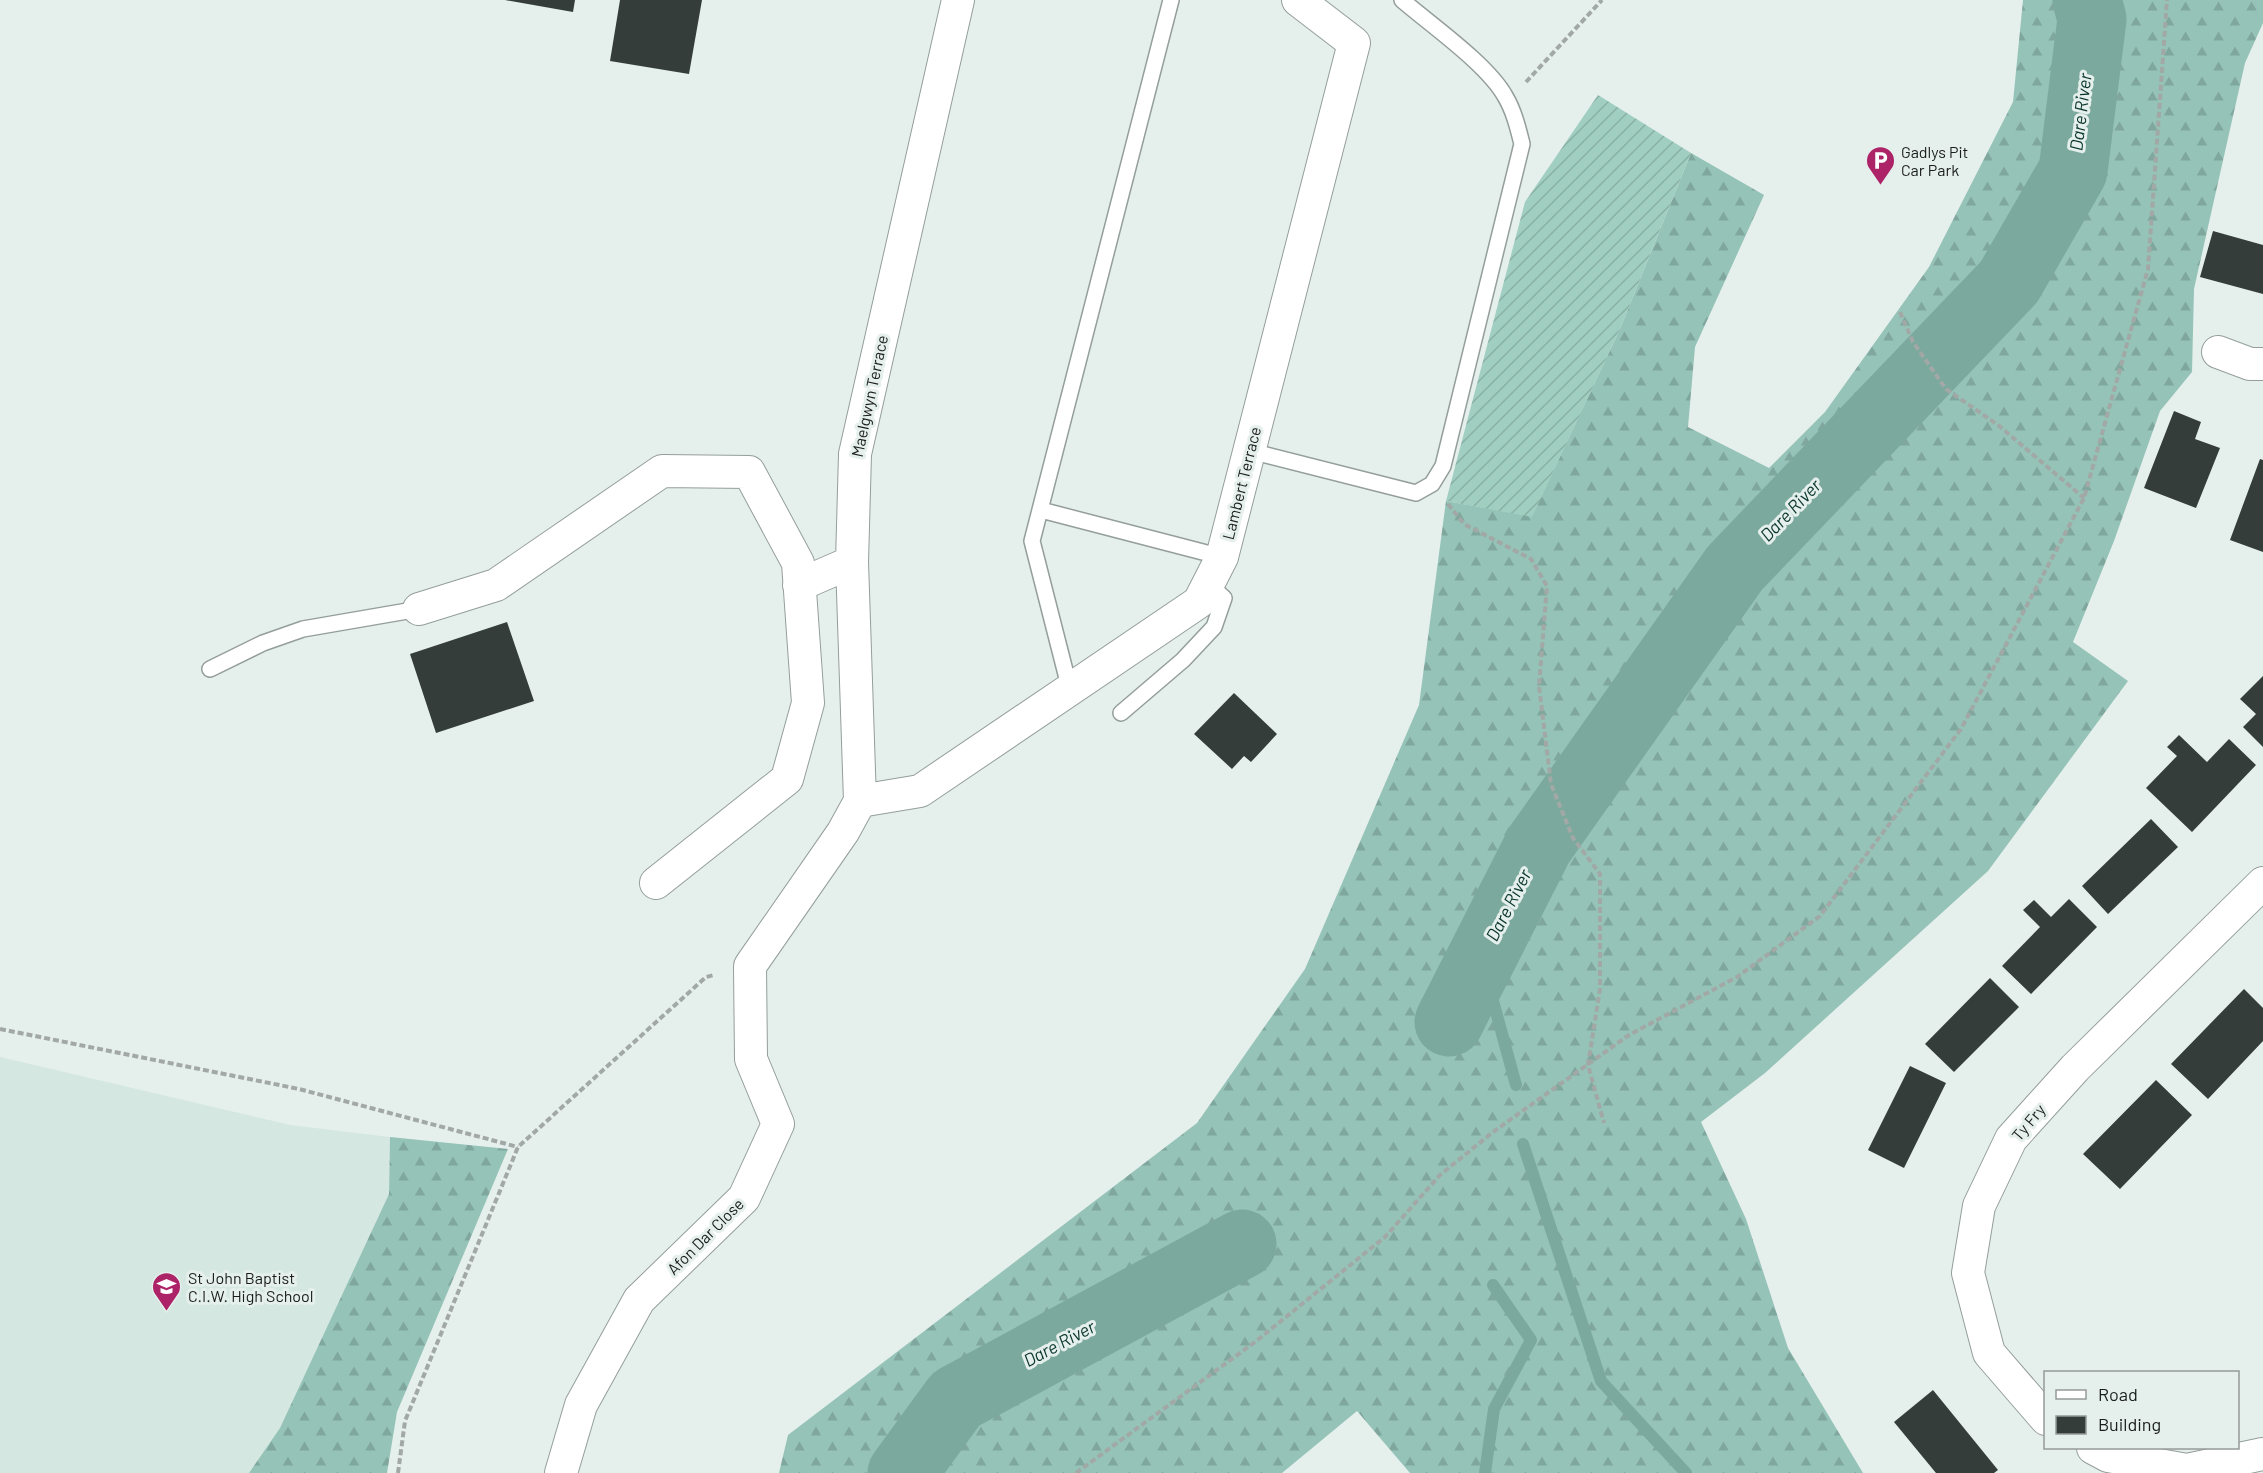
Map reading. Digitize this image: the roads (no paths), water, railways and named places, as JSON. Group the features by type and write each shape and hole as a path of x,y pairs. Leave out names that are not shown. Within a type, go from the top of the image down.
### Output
{"street":[{"name":"Maelgwyn Terrace","path":"860,801 852,562 855,454 958,0"},
{"name":"Lambert Terrace","path":"860,801 920,791 1199,602 1215,571 1250,451 1354,43 1298,0"},
{"path":"2218,352 2250,364 2263,364"},
{"path":"419,609 496,585 662,471 749,472 798,563 808,703 787,779 656,883"},
{"path":"799,585 852,562"},
{"name":"Afon Dar Close","path":"561,1473 581,1405 639,1300 744,1198 778,1124 751,1059 750,966 843,832 860,801"},
{"name":"Ty Fry","path":"2044,1417 1989,1353 1968,1273 1979,1206 2011,1139 2075,1068 2263,883"},
{"path":"2095,1449 2108,1456 2187,1470 2263,1454"}],"lane":[{"path":"1070,690 1032,542 1171,0"},
{"path":"1250,451 1416,493 1432,484 1443,466 1518,172 1522,144 1516,118 1505,94 1477,64 1402,0"},
{"path":"1041,510 1215,571 1224,598 1214,627 1183,660 1120,713"},
{"path":"210,669 263,644 303,629 419,609"}],"waterway":[{"name":"Dare River","path":"1449,1022 1539,845 1735,568 2009,282 2073,171 2092,19 2087,0"},
{"path":"1481,957 1516,1085"},
{"path":"1523,1144 1601,1381 1686,1473"},
{"name":"Dare River","path":"902,1473 956,1399 1242,1244"},
{"path":"1485,1473 1494,1409 1531,1340 1493,1285"}],"place":[{"name":"Gadlys Pit Car Park","path":"1880,186"},
{"name":"St John Baptist C.I.W. High School","path":"167,1312"}]}
